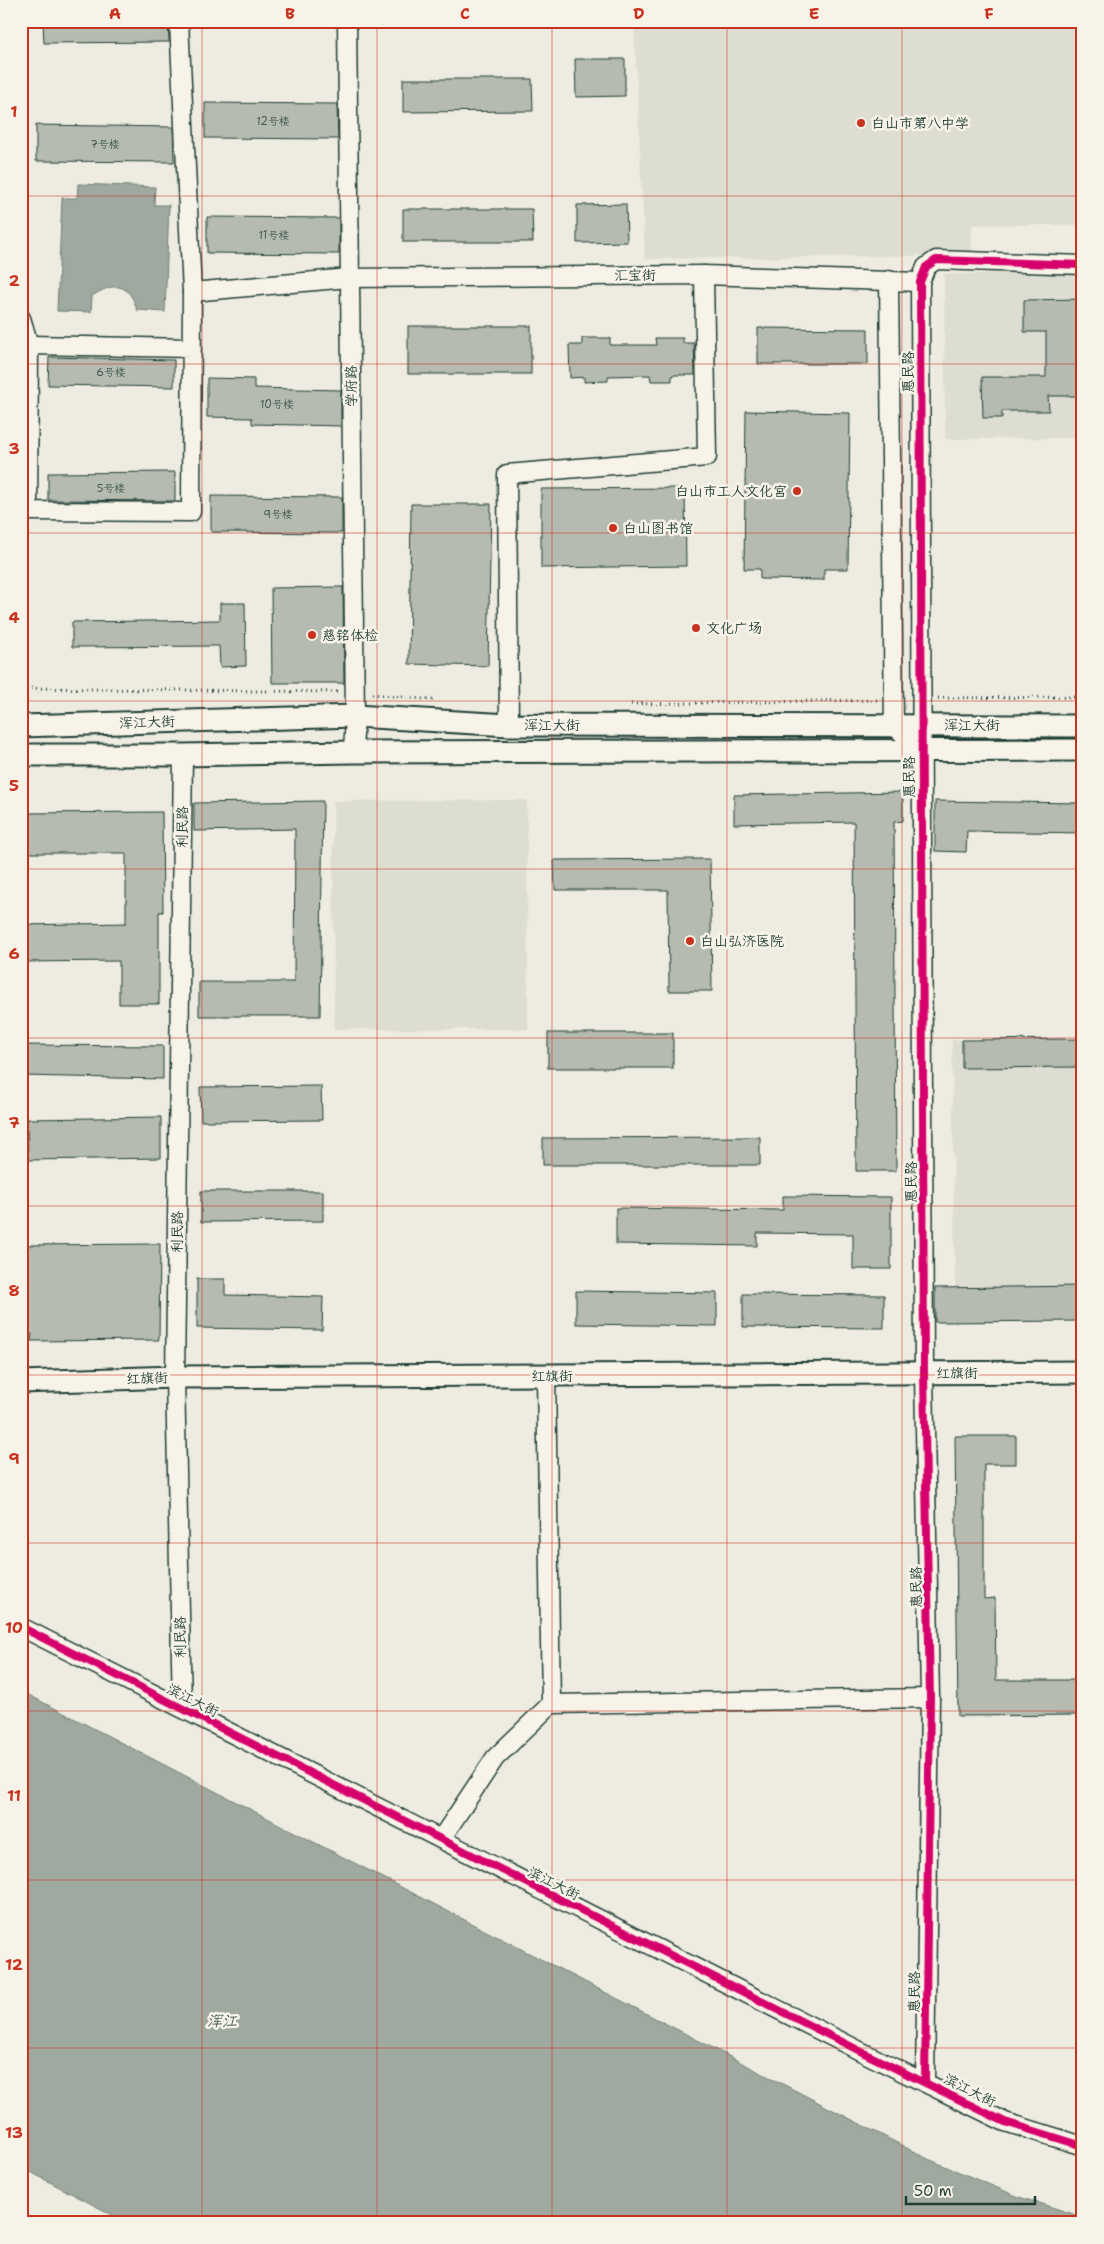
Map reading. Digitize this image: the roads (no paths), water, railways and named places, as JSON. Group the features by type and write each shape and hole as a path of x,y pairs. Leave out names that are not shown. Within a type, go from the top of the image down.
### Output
{"main road":[{"name":"浑江大街","path":"21,726 355,716 509,725 1083,726"},
{"name":"浑江大街","path":"21,755 921,749 1083,750"},
{"name":"红旗街","path":"21,1382 175,1377 1083,1372"}],"street":[{"path":"21,318 29,345 28,511 191,512 192,292 179,21"},
{"name":"学府路","path":"347,21 355,693 353,752"},
{"path":"920,282 926,267 936,260 1083,265"},
{"path":"509,725 508,474 707,457 704,274"},
{"name":"汇宝街","path":"192,292 349,278 704,274 920,282"},
{"name":"惠民路","path":"889,280 894,726 921,749"},
{"name":"惠民路","path":"920,282 924,1374 930,1698 925,2082"},
{"path":"29,345 192,348"},
{"name":"利民路","path":"182,1708 175,1377 183,755"},
{"path":"546,1376 551,1704"},
{"name":"滨江大街","path":"21,1626 864,2054 1005,2122 1083,2146"},
{"path":"441,1839 495,1758 551,1704 930,1698"}],"water":[{"path":"78,184 155,187 154,205 169,205 165,312 137,310 130,294 120,287 107,288 92,296 91,312 57,311 62,198 77,198"},
{"name":"浑江","path":"21,1691 928,2159 1019,2197 1083,2217 1083,2223 128,2223 21,2167"}],"place":[{"name":"白山市第八中学","path":"861,123"},
{"name":"白山市工人文化宫","path":"797,491"},
{"name":"白山图书馆","path":"613,528"},
{"name":"文化广场","path":"696,628"},
{"name":"慈铭体检","path":"312,635"},
{"name":"白山弘济医院","path":"690,941"}]}
